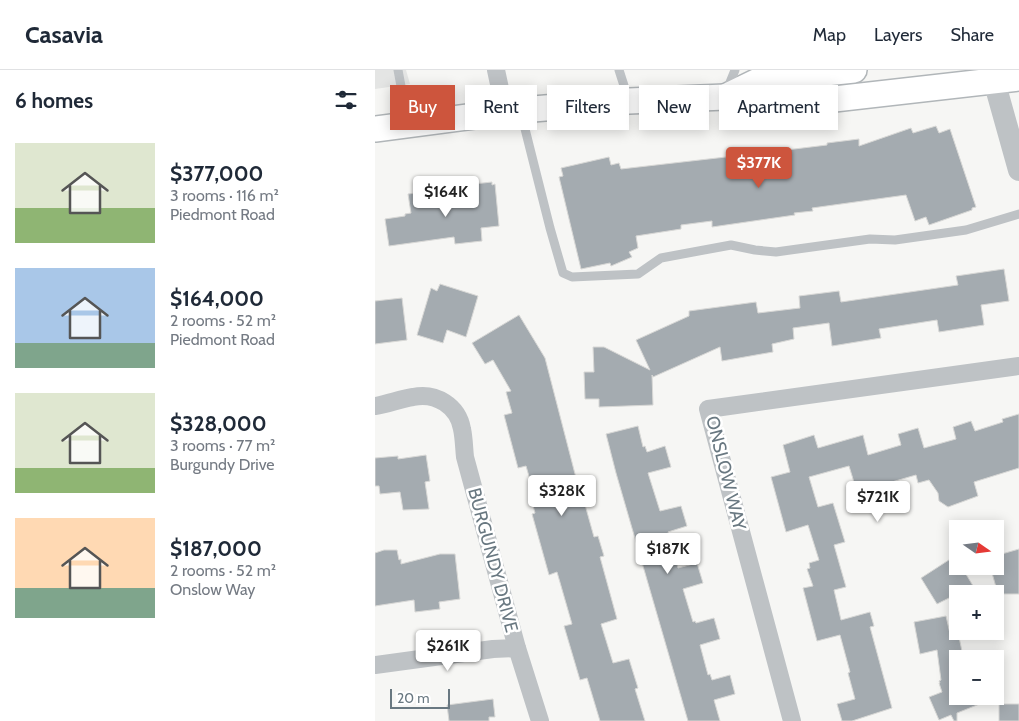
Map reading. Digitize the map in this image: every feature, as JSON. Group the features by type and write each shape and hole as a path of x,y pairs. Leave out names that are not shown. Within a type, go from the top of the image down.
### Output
{"main road":[{"path":"750,85 760,80 854,70"},
{"path":"838,97 993,76 1019,78"},
{"path":"629,101 719,97"},
{"path":"375,129 390,127"}],"street":[{"path":"497,70 503,85"},
{"path":"993,76 1019,170"},
{"name":"ONSLOW WAY","path":"792,721 708,409 1019,366"},
{"name":"BURGUNDY DRIVE","path":"375,406 389,404 413,396 429,396 445,402 456,413 462,428 465,457 517,648 540,721"},
{"path":"375,665 493,649 517,648"}],"lane":[{"path":"398,70 401,85"},
{"path":"619,70 624,85"},
{"path":"729,85 735,70"},
{"path":"519,130 563,273 572,277 638,274 661,258 731,245 776,252 871,239 895,240 966,230 1019,214"}],"shaded area":[{"path":"375,70 406,70 410,84 390,85 390,87 375,89"}],"building":[{"path":"936,126 939,133 950,129 976,207 972,208 972,210 929,225 926,217 915,221 906,195 812,208 813,211 794,213 795,215 712,227 712,221 681,225 681,229 636,236 638,248 629,252 632,257 611,266 610,263 581,269 559,177 563,176 561,168 609,157 611,165 619,163 621,169 726,157 727,162 768,158 787,154 786,150 827,145 827,143 859,139 859,146 911,128 913,133"},
{"path":"492,182 492,185 495,184 499,226 481,228 482,241 455,244 454,237 389,246 385,219 405,216 405,214 411,213 408,194 431,191 433,202 472,198 471,188 474,187 474,184"},
{"path":"1004,269 1009,301 981,305 984,325 939,332 937,320 879,329 881,338 832,346 829,323 793,328 794,339 772,344 773,352 722,361 720,347 653,377 652,375 653,405 599,407 599,399 585,399 584,372 594,372 593,347 604,347 650,370 636,340 689,316 689,311 756,302 758,313 800,308 799,296 839,291 841,302 958,285 956,276"},
{"path":"440,284 478,296 466,337 447,330 443,343 417,335 431,288 437,291"},
{"path":"402,298 407,340 375,344 375,301"},
{"path":"519,315 545,358 582,501 584,501 594,537 598,536 604,556 600,557 617,619 601,624 613,663 629,659 638,688 635,689 645,721 600,721 587,678 580,680 564,626 572,624 557,572 549,575 532,514 535,513 531,498 535,497 526,466 518,468 504,415 512,413 506,392 511,391 493,360 485,364 472,343"},
{"path":"1019,414 1019,468 974,482 978,496 948,507 939,501 938,493 929,480 918,483 916,475 857,492 849,466 809,477 818,507 833,503 845,542 834,545 846,587 834,590 841,620 870,612 874,626 870,627 892,708 852,721 842,721 837,704 855,699 840,635 817,641 803,588 813,586 807,569 810,568 809,563 819,560 808,525 786,532 771,477 790,472 783,445 814,435 818,448 863,435 868,455 901,445 898,434 918,428 924,448 956,439 953,427 971,421 975,431 1003,422 1002,419"},
{"path":"638,426 643,447 645,446 647,452 665,446 671,467 648,473 660,511 681,506 687,526 668,532 678,568 697,563 703,583 683,589 693,622 695,621 696,623 714,618 720,639 700,645 708,675 710,674 712,680 730,675 735,694 714,700 720,721 688,721 616,473 606,434"},
{"path":"426,455 430,481 425,482 429,509 403,510 400,492 380,494 379,486 375,486 375,458 398,456 398,459"},
{"path":"1019,549 1019,594 1004,594 1004,585 995,585 993,575 1004,575 1004,553"},
{"path":"384,550 397,550 401,564 440,554 455,554 460,599 439,602 440,609 415,612 414,600 375,606 375,553"},
{"path":"949,560 949,575 966,575 973,585 949,585 949,598 937,604 921,578"},
{"path":"946,616 949,640 960,640 962,650 949,650 949,705 977,705 957,713 957,721 954,721 951,715 939,720 929,697 942,692 939,683 941,680 937,650 920,654 914,622"},
{"path":"493,699 495,717 489,717 489,721 449,721 447,705"},
{"path":"1019,704 1019,721 999,721 999,705"}]}
